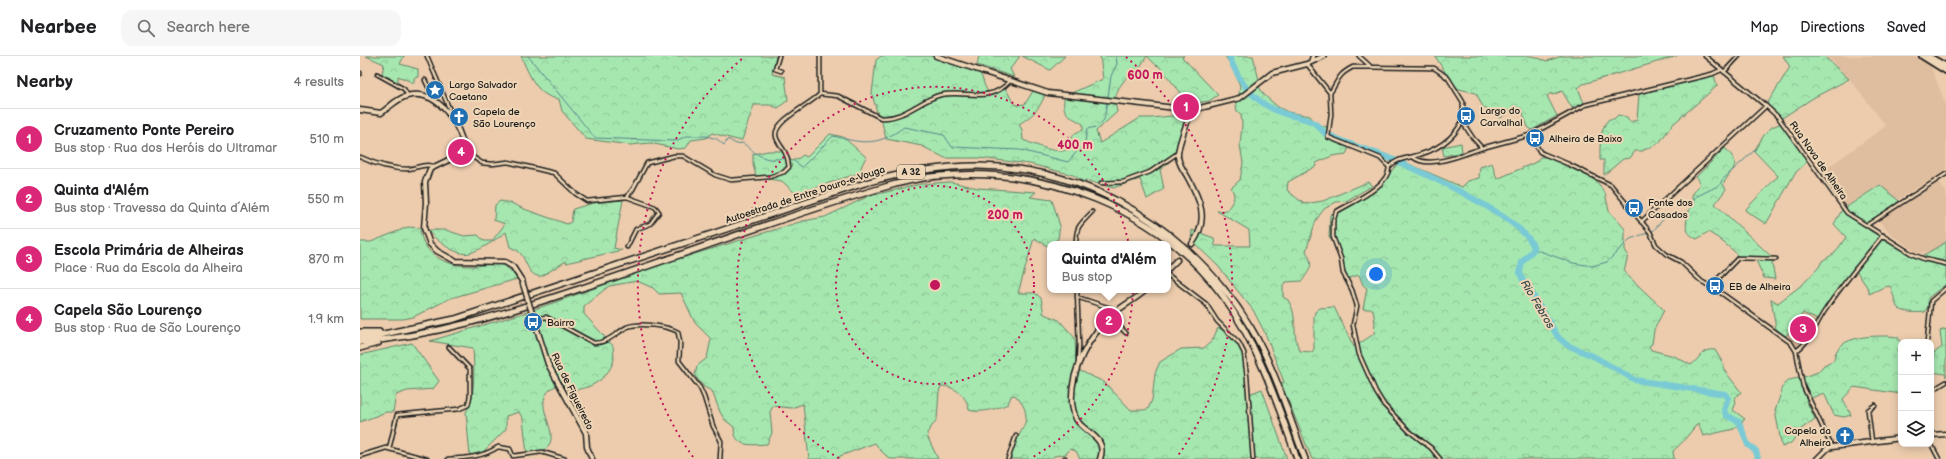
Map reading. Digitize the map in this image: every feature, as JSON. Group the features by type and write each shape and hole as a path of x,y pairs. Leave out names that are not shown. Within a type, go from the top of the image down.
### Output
{"highway":[{"name":"Autoestrada de Entre Douro-e-Vouga","path":"394,332 455,319 501,305 885,177 944,168 979,166 1039,173 1068,181 1113,198 1155,223 1197,257 1229,294 1252,329 1267,359 1305,459"},
{"name":"Autoestrada de Entre Douro-e-Vouga","path":"392,340 456,327 498,315 892,185 938,176 1004,175 1038,180 1098,200 1149,227 1167,241"},
{"name":"Autoestrada de Entre Douro-e-Vouga","path":"1171,244 1204,274 1222,295 1242,327 1264,369 1297,459"},
{"name":"A 32","path":"360,332 394,332"},
{"name":"A 32","path":"360,337 394,332"},
{"name":"A 32","path":"360,342 392,340"},
{"name":"A 32","path":"360,348 392,340"}],"main road":[{"path":"1922,56 1946,71"},
{"path":"1929,56 1946,65"}],"street":[{"path":"426,56 449,108 449,114"},
{"path":"779,56 776,70 781,71"},
{"path":"627,197 633,190 647,162 674,156 686,157 715,175 731,180 769,177 784,172 789,167 786,153 775,135 776,129 794,113 815,100 820,94 820,56"},
{"path":"936,56 1048,93 1192,110 1238,99 1276,72 1309,63 1324,56"},
{"path":"1309,63 1313,56"},
{"path":"1359,56 1370,66"},
{"name":"Rua Nova de Alheira","path":"1705,56 1778,117 1844,210 1912,254 1924,259 1946,264"},
{"path":"1413,157 1419,162 1427,163 1464,155 1482,148 1530,135 1585,105 1723,71 1739,56"},
{"path":"1309,63 1330,93"},
{"path":"1440,459 1431,448 1399,421 1384,404 1376,392 1356,347 1353,325 1357,306 1352,290 1343,273 1341,259 1334,238 1333,222 1336,212 1374,189 1385,180 1389,174 1389,167 1380,158 1328,137 1331,114 1330,93 1336,79 1353,67 1370,66 1434,68 1448,78 1463,102 1463,119 1469,133 1482,148"},
{"path":"377,74 404,89 408,96"},
{"path":"425,80 432,96 431,98"},
{"path":"820,94 838,96 880,118 898,117 927,100 940,95 990,94 1003,89 1011,81"},
{"path":"360,110 381,113 397,100 408,96 431,98 449,114 456,124 465,152 482,162 492,164 513,162 554,173 576,194 587,201 627,197 655,207 659,212 650,224 636,229 627,247"},
{"path":"1641,222 1766,106"},
{"path":"1192,110 1178,153 1180,164 1201,207 1202,225 1198,236 1192,244"},
{"path":"1389,167 1396,161 1413,157 1446,143 1463,119"},
{"path":"1530,135 1544,154 1611,185 1650,232 1656,245 1666,254 1681,262 1710,287 1724,295 1791,343 1796,351 1804,386 1832,447"},
{"path":"360,157 387,167 409,169 429,165 432,166 465,152"},
{"path":"1101,183 1123,182 1145,174 1159,168 1178,153"},
{"name":"Rua de Figueiredo","path":"432,166 425,182 426,203 424,223 425,233 430,244 437,251 455,261 505,262 513,267 522,281 548,364 586,433 587,447 592,459"},
{"path":"1867,225 1946,174"},
{"path":"1076,241 1076,230 1080,223 1092,212"},
{"path":"1796,351 1802,347 1817,327 1826,309 1883,235"},
{"path":"1710,287 1738,258 1776,259"},
{"path":"1171,266 1177,260"},
{"path":"1171,277 1206,304 1217,321 1239,343 1244,353 1253,459"},
{"path":"1927,339 1932,301 1946,288"},
{"path":"1077,293 1079,344 1073,384 1073,410 1079,423 1096,436 1101,445 1100,459"},
{"path":"1077,365 1093,338 1114,313 1142,293"},
{"path":"1077,297 1110,308 1122,329 1126,333"},
{"path":"535,319 546,317 594,342 602,343 628,327 635,325 670,328 678,332 680,343 679,360 700,388 704,397 713,426 721,441 720,459"},
{"path":"389,448 397,414 459,409 468,405 471,372 449,347"},
{"path":"1934,390 1946,382"},
{"path":"1872,442 1868,410 1875,405"},
{"path":"1934,435 1946,434"},
{"path":"1008,459 1016,436"},
{"path":"1817,459 1828,448 1898,438"},
{"path":"448,459 476,457 489,453 498,447 510,449 513,456"},
{"path":"1933,447 1939,459"},
{"path":"360,456 389,448 427,459"},
{"path":"511,459 513,456 542,452 565,459"}],"shaded area":[{"path":"1827,56 1915,56 1930,64 1946,106 1946,170 1897,200 1880,184 1844,208 1821,172 1886,126 1849,78"},
{"path":"1939,182 1946,192 1946,249 1918,253 1892,235 1878,220"},
{"path":"1803,313 1818,320 1809,335 1798,347 1786,336"}],"green space":[{"path":"366,56 404,56 400,64 418,69 418,77 414,78 414,83 398,76 398,82 382,74 384,64"},
{"path":"521,56 776,56 772,74 785,77 788,100 778,108 770,105 754,105 742,140 712,133 706,138 691,140 686,148 678,149 650,143 630,145 586,139 562,111 559,99 545,94 535,84"},
{"path":"881,56 931,56 979,72 986,88 990,93 1005,88 1013,102 1017,105 1025,104 1033,91 1045,95 1035,112 1019,124 1022,130 1023,140 1054,150 1066,150 1069,147 1074,134 1083,130 1083,124 1067,114 1065,111 1065,96 1103,79 1100,56 1147,56 1136,73 1132,71 1118,90 1116,94 1117,112 1096,131 1100,143 1140,118 1187,115 1190,118 1181,147 1173,158 1160,170 1164,189 1147,199 1140,179 1113,188 1085,180 1084,182 1073,175 1030,164 979,158 945,158 922,146 886,139 881,118 877,112 872,94 876,60"},
{"path":"979,56 1020,56 1010,69 1014,77 977,65"},
{"path":"1022,56 1065,56 1050,70"},
{"path":"1147,56 1184,56 1182,57 1218,95 1209,101 1190,104 1158,65 1157,66"},
{"path":"1225,56 1253,56 1259,80 1256,82 1264,95 1278,107 1288,112 1310,116 1316,124 1327,127 1326,139 1349,148 1346,154 1332,156 1316,163 1316,166 1288,182 1287,190 1304,204 1323,201 1368,182 1372,186 1346,201 1336,202 1324,209 1316,220 1306,251 1311,263 1308,273 1302,281 1286,282 1283,285 1283,297 1288,300 1293,312 1297,345 1300,351 1312,352 1314,349 1314,317 1315,312 1320,308 1334,307 1354,347 1374,334 1375,323 1373,309 1363,309 1367,288 1363,285 1359,275 1346,279 1336,247 1329,237 1330,215 1377,186 1402,161 1462,187 1468,181 1479,178 1480,167 1492,163 1497,179 1536,162 1540,157 1546,157 1587,175 1598,183 1605,193 1609,211 1625,229 1625,250 1628,255 1624,272 1664,310 1654,330 1652,344 1649,346 1651,350 1674,356 1691,365 1704,352 1715,350 1724,365 1724,370 1741,392 1735,398 1736,403 1733,410 1745,419 1734,429 1703,436 1698,423 1673,451 1674,459 1312,459 1281,383 1284,382 1265,333 1253,310 1218,266 1191,240 1192,230 1214,238 1215,246 1250,246 1249,230 1217,211 1227,210 1232,201 1234,194 1231,188 1240,180 1243,163 1240,145 1242,125 1241,114 1237,111 1235,100 1239,94 1240,86 1234,70"},
{"path":"1435,56 1532,56 1547,61 1562,56 1677,56 1583,84 1578,88 1584,103 1572,108 1562,91 1552,95 1551,93 1547,96 1557,116 1532,130 1528,127 1521,108 1508,110 1501,118 1483,107 1476,93 1455,88"},
{"path":"1783,56 1824,56 1849,79 1813,98 1782,118 1767,104 1790,67"},
{"path":"1714,75 1717,86 1672,125 1659,143 1642,151 1635,151 1630,158 1623,159 1604,175 1604,160 1600,160 1600,144 1603,128 1609,119 1614,119 1618,115 1627,117 1630,122 1637,120 1639,94"},
{"path":"1782,123 1808,161 1795,173 1766,224 1745,210 1778,176 1754,151 1764,135 1772,127"},
{"path":"830,134 843,137 866,157 861,167 862,172 796,194 782,181 756,176 753,164 753,154 768,151 781,151 792,161 803,155 807,157"},
{"path":"1461,143 1462,152 1444,156 1442,147"},
{"path":"1725,148 1735,162 1733,169 1723,184 1726,189 1715,204 1775,260 1772,263 1775,279 1764,278 1755,258 1737,256 1735,252 1708,232 1697,239 1687,230 1686,225 1692,195 1700,184 1696,177"},
{"path":"951,182 978,188 1036,192 1030,197 1052,200 1060,226 1058,239 1055,241 1047,241 1047,246 1034,238 1018,293 1035,293 1041,298 1044,314 1059,320 1075,338 1076,369 1104,382 1131,410 1148,409 1152,400 1155,373 1160,362 1181,349 1204,348 1212,341 1218,328 1228,332 1240,346 1244,355 1249,394 1262,389 1287,459 1080,459 1076,451 1070,449 1066,454 1054,456 1051,459 1010,459 1012,450 1026,420 1026,413 1022,404 1015,395 1011,396 1008,404 1004,406 989,410 973,411 969,410 966,400 960,393 946,386 941,386 939,392 937,419 927,433 938,459 890,459 875,443 840,456 839,459 809,459 803,404 791,408 773,406 770,412 772,433 767,444 744,444 737,439 734,427 725,420 720,412 712,391 704,387 695,376 697,366 707,358 711,339 695,323 681,293 659,294 653,288 637,281 609,286 584,306 584,314 613,346 614,359 611,368 606,375 591,386 574,389 557,385 548,392 544,400 544,408 551,435 550,443 545,449 539,452 527,454 523,419 519,412 506,416 506,429 482,453 470,456 466,412 473,390 473,348 430,341 524,313 675,260 803,221 825,217 869,196 921,184"},
{"path":"1880,185 1899,201 1866,226 1869,230 1917,259 1946,242 1946,284 1928,298 1928,306 1925,312 1910,312 1897,307 1890,286 1884,287 1869,294 1869,290 1857,272 1850,275 1818,320 1803,313 1786,336 1776,329 1771,299 1778,303 1803,284 1819,267 1822,261 1835,253 1846,237 1834,224 1842,210"},
{"path":"623,200 614,248 622,250 566,263 566,261 542,276 534,275 520,253 510,247 506,232 480,249 464,254 452,250 435,238 427,230 446,230 464,236 478,235 484,241 492,241 505,224 494,220 495,205 500,201 511,203 567,224 571,222 573,209 593,203"},
{"path":"408,227 420,228 422,238 431,253 446,262 464,266 498,264 507,268 517,279 451,298 413,317 403,319 360,319 360,242 371,242"},
{"path":"1946,329 1946,377 1945,374 1934,372 1934,353 1942,347 1940,331"},
{"path":"1871,336 1898,337 1898,394 1854,387 1843,399 1851,415 1844,417 1834,415 1824,393 1806,400 1815,419 1801,429 1791,443 1782,447 1775,411 1784,384 1789,380 1818,372 1824,365 1834,360 1836,352 1840,346 1847,342 1854,339"},
{"path":"412,343 439,381 433,389 407,391 396,395 393,412 386,412 360,422 360,355"}],"waterway":[{"path":"528,56 595,138 675,141 687,136 706,136 717,139 724,145 728,139 736,144 743,143 762,157 771,159 785,158"},
{"path":"1108,97 1111,76 1117,64 1116,56"},
{"name":"Rio Febros","path":"1229,56 1244,85 1259,100 1277,111 1311,121 1326,134"},
{"path":"794,161 802,167 833,136 854,141 870,142 886,138 904,127 944,135 952,147 1020,150 1068,162 1085,142 1087,129 1096,127 1104,120 1107,102"},
{"name":"Rio Febros","path":"1331,136 1346,143 1394,160 1427,175 1495,211 1514,225 1528,237 1534,249 1522,262 1520,273 1524,283 1533,295 1558,337 1567,345 1595,357 1635,380 1725,394 1728,398 1724,410 1726,415 1739,422 1748,445 1756,451 1758,459"},
{"path":"1534,249 1573,263 1592,266 1607,262 1630,239 1653,231 1668,214 1682,216 1692,207 1695,197 1720,185 1722,180 1756,149"}],"tunnel":[{"path":"1177,260 1192,244"}],"place":[{"name":"Largo Salvador Caetano","path":"435,90"},
{"name":"Cruzamento Ponte Pereiro","path":"1186,107"},
{"name":"Largo do Carvalhal","path":"1466,116"},
{"name":"Capela de São Lourenço","path":"459,117"},
{"name":"Alheira de Baixo","path":"1535,138"},
{"name":"Capela São Lourenço","path":"461,152"},
{"name":"Fonte dos Casados","path":"1634,208"},
{"name":"EB de Alheira","path":"1715,286"},
{"name":"Quinta d'Além","path":"1109,321"},
{"name":"Bairro","path":"533,322"},
{"name":"Escola Primária de Alheiras","path":"1803,329"},
{"name":"Capela da Alheira","path":"1845,436"}]}
